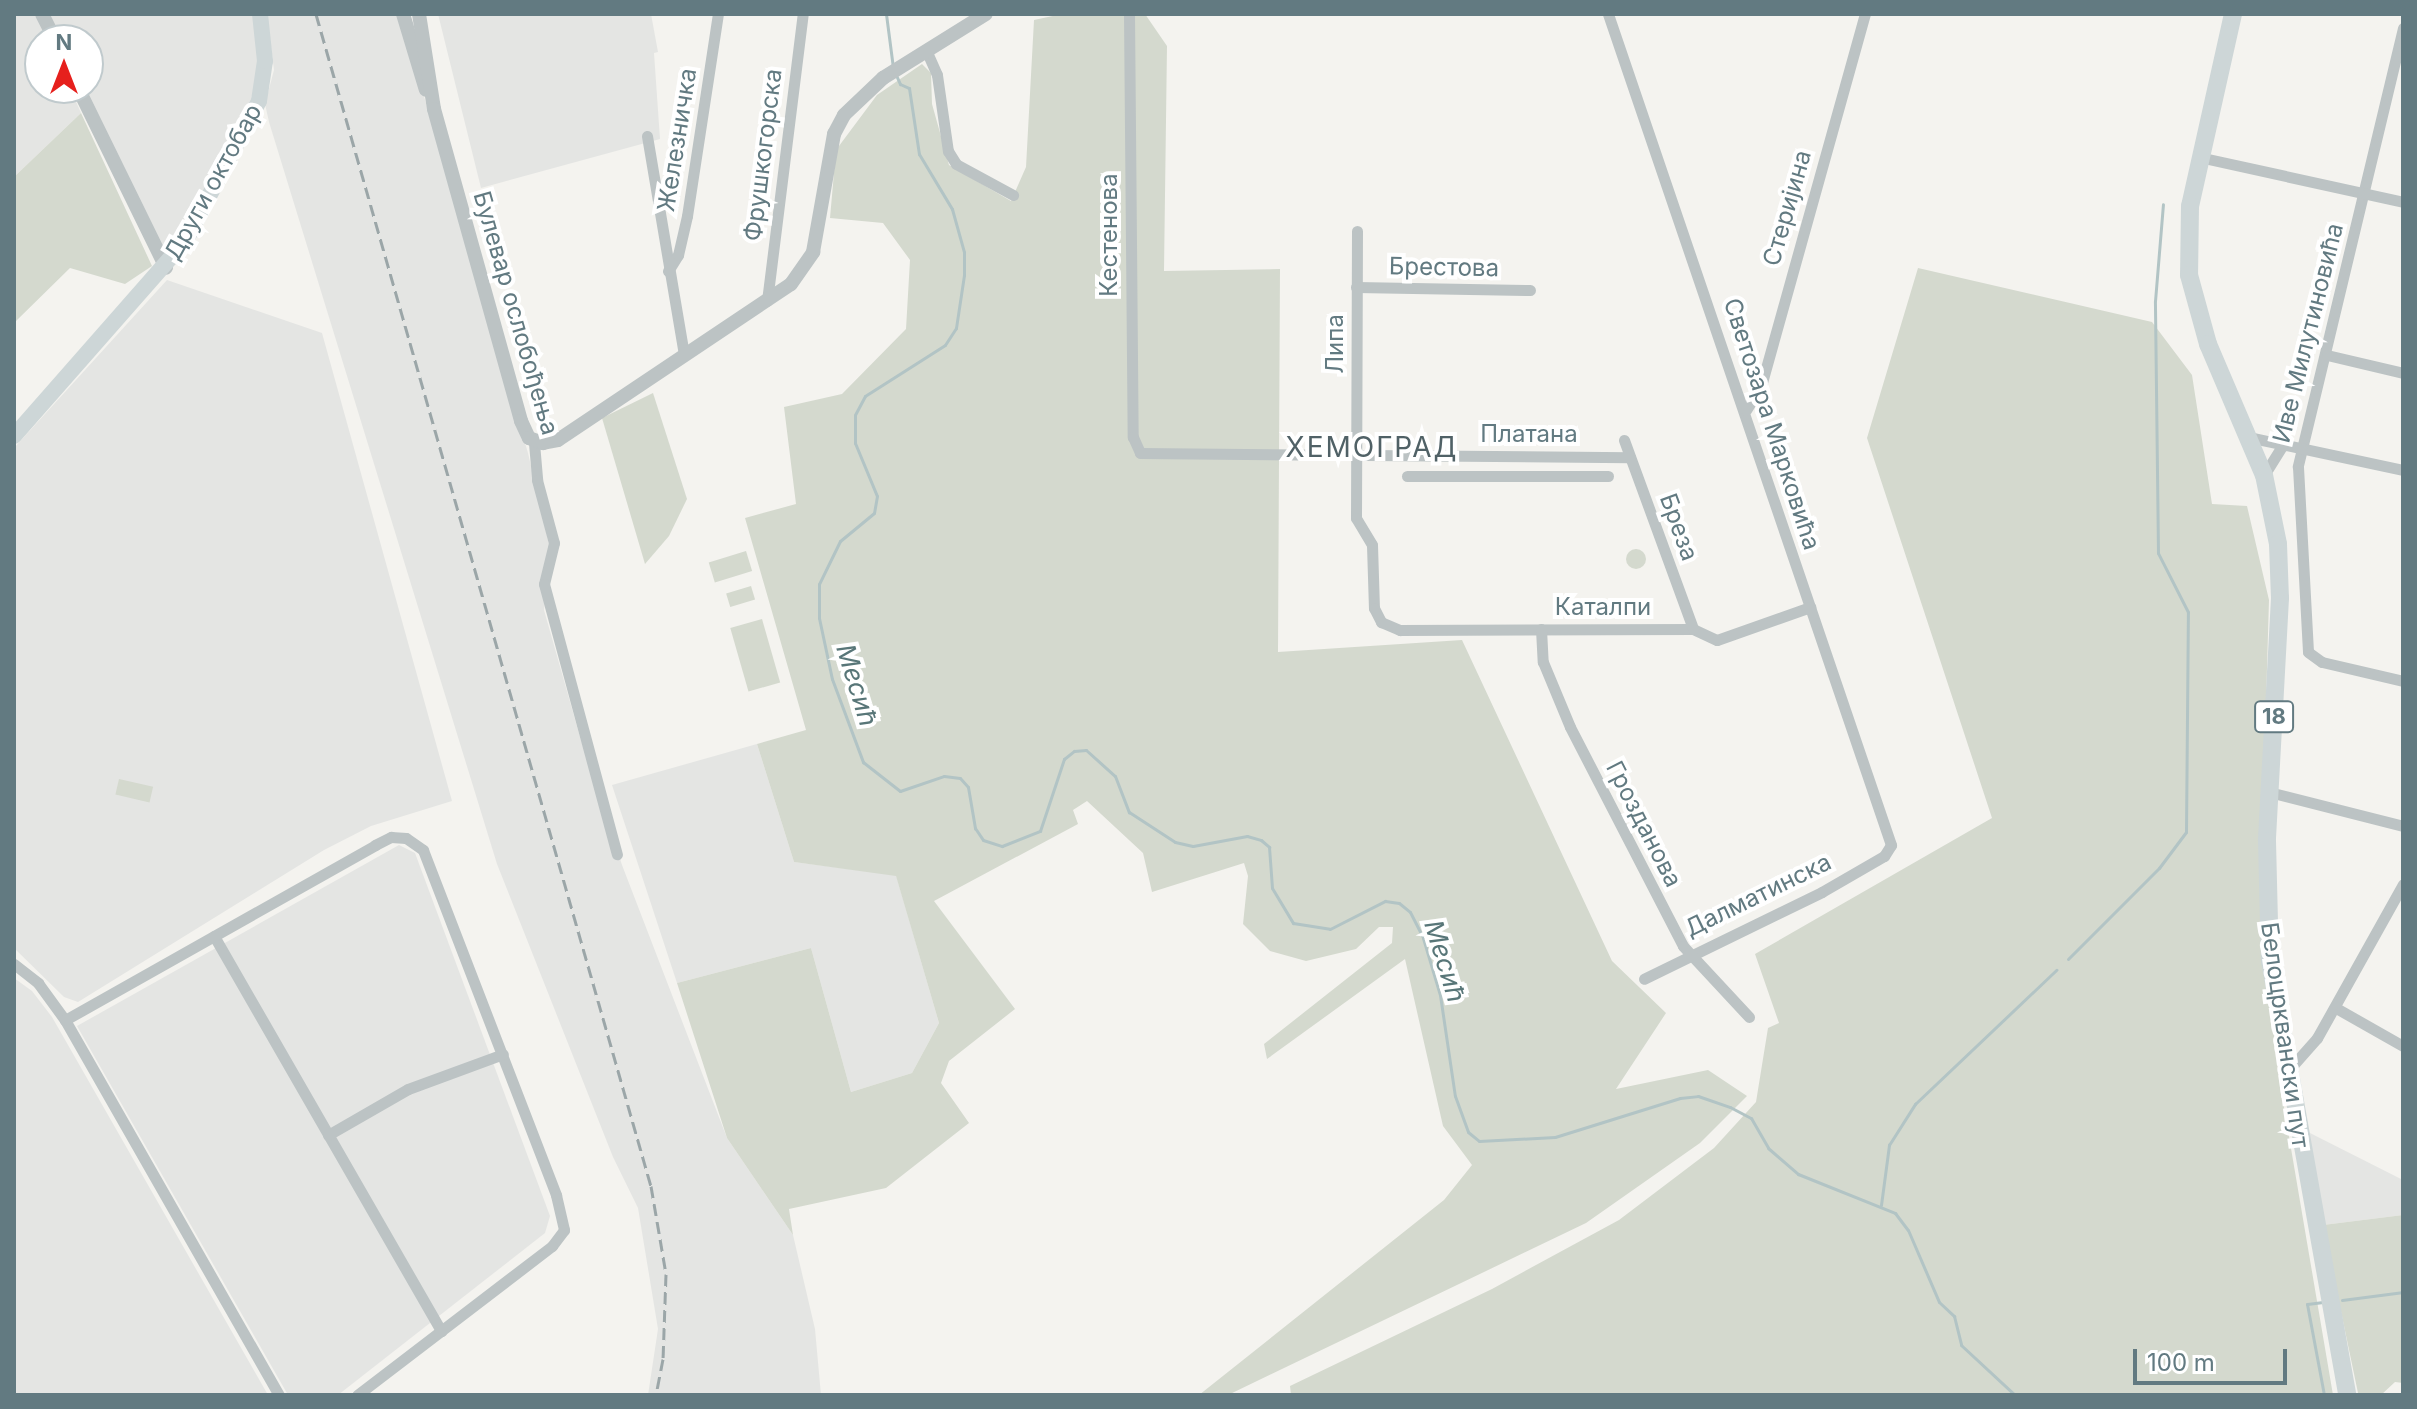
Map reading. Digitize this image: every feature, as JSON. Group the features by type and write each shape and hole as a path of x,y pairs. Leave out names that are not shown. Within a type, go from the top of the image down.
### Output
{"main road":[{"name":"Други октобар","path":"14,436 166,268 259,101 265,61 260,14"},
{"name":"18","path":"2233,14 2199,157 2188,230 2193,297 2248,437"},
{"name":"Белоцрквански пут","path":"2248,437 2264,475 2280,568 2269,792 2270,961 2286,1073 2347,1395"}],"street":[{"name":"Булевар ослобођења","path":"403,14 434,109 521,421 534,443 537,480 554,543 544,584 617,854"},
{"name":"Булевар ослобођења","path":"419,14 434,109"},
{"name":"Железничка","path":"668,271 678,255 687,216 718,14"},
{"name":"Фрушкогорска","path":"767,301 803,14"},
{"path":"534,443 558,440 791,284 810,259 820,228 834,134 844,115 883,78 986,14"},
{"name":"Кестенова","path":"1129,14 1133,437 1140,453"},
{"name":"Светозара Марковића","path":"1608,14 1746,410 1889,849"},
{"name":"Стеријина","path":"1746,410 1761,386 1865,14"},
{"name":"Иве Милутиновића","path":"2403,28 2298,467 2308,652 2322,662 2403,681"},
{"path":"412,44 423,30"},
{"name":"Булевар ослобођења","path":"412,44 430,70"},
{"path":"926,50 937,75 948,151 956,164 1013,195"},
{"path":"86,104 166,268"},
{"path":"647,136 684,354"},
{"path":"2199,157 2403,202"},
{"name":"Липа","path":"1357,231 1357,523 1372,545 1374,608 1386,626"},
{"name":"Брестова","path":"1356,287 1530,290"},
{"path":"2327,355 2403,373"},
{"path":"2248,437 2302,445 2403,470"},
{"name":"Бреза","path":"1624,440 1693,629"},
{"path":"2264,475 2284,443"},
{"name":"Платана","path":"1140,453 1630,457"},
{"path":"1543,456 1543,476"},
{"path":"1407,476 1608,476"},
{"name":"Каталпи","path":"1386,626 1693,629 1710,640 1728,639 1810,607"},
{"name":"Грозданова","path":"1541,629 1543,662 1570,727 1676,933 1749,1017"},
{"path":"2269,792 2403,826"},
{"path":"65,1020 391,837 406,838 423,850 563,1213 564,1230 552,1246 357,1395"},
{"name":"Далматинска","path":"1644,979 1691,952 1822,892 1889,849"},
{"path":"2286,1073 2336,1008 2403,884"},
{"path":"214,936 441,1331"},
{"path":"14,964 38,983 65,1020 279,1395"},
{"path":"2336,1008 2403,1046"},
{"path":"328,1135 408,1089 503,1054"}],"shaded area":[{"path":"14,14 35,14 40,24 24,24 24,104 77,104 81,113 14,177"},
{"path":"47,14 253,14 260,70 251,99 166,265 90,104 104,104 104,24 52,24"},
{"path":"267,14 400,14 528,453 550,549 544,610 580,737 622,865 727,1138 793,1235 815,1329 821,1395 648,1395 658,1329 638,1208 613,1157 497,864 269,122 265,104 274,70"},
{"path":"438,14 651,14 658,52 654,53 660,139 481,188"},
{"path":"1062,14 1145,14 1167,46 1164,271 1280,269 1278,652 1462,640 1612,961 1666,1013 1616,1089 1708,1070 1747,1096 1700,1143 1586,1223 1228,1395 1199,1395 1444,1200 1472,1165 1443,1126 1405,959 1267,1059 1264,1044 1392,943 1393,927 1379,927 1356,949 1306,961 1270,951 1243,924 1248,876 1244,863 1152,892 1143,853 1087,801 1073,810 1078,824 934,901 1015,1009 949,1061 941,1083 969,1123 886,1188 789,1209 793,1235 727,1138 677,983 811,948 851,1092 912,1073 939,1023 896,876 794,862 757,744 806,730 745,518 796,504 784,407 842,394 906,329 910,260 883,223 830,218 836,150 877,95 922,64 931,73 932,104 949,165 1011,201 1026,167 1034,20"},
{"path":"81,113 152,266 125,284 70,268 15,322 14,177"},
{"path":"1918,268 2152,322 2192,375 2212,504 2247,506 2269,600 2261,873 2278,1072 2333,1395 1291,1395 1290,1386 1492,1289 1619,1220 1714,1148 1756,1102 1768,1028 1779,1023 1755,954 1992,818 1867,438"},
{"path":"167,280 322,333 452,801 371,826 324,850 78,1002 64,997 14,948 14,448"},
{"path":"653,393 687,499 669,536 645,564 602,418"},
{"path":"1636,549 1643,552 1646,559 1643,566 1636,569 1629,566 1626,559 1629,552"},
{"path":"746,551 752,571 715,582 709,562"},
{"path":"751,586 755,599 730,607 726,594"},
{"path":"762,619 780,682 748,692 730,628"},
{"path":"757,744 794,862 896,875 939,1023 912,1073 851,1092 811,948 677,983 612,785"},
{"path":"119,779 153,787 150,802 115,795"},
{"path":"399,845 415,853 550,1216 545,1233 338,1395 288,1395 77,1026"},
{"path":"14,978 32,991 52,1017 268,1395 14,1395"},
{"path":"2306,1131 2403,1180 2403,1215 2323,1225"},
{"path":"2403,1215 2403,1383 2395,1382 2381,1395 2358,1393 2323,1225"}],"waterway":[{"name":"Месић","path":"886,14 893,68"},
{"name":"Месић","path":"896,75 900,84 909,88 919,154 952,209 964,252 964,275 956,328 945,345 865,396 855,415 855,443 877,496 874,513 840,541 819,584 819,618 832,679 863,762 900,791 944,776 960,778 968,787 975,828 983,840 1002,846 1040,831 1064,759 1074,751 1086,750 1115,776 1129,812 1175,842 1193,846 1247,836 1261,840 1269,847 1272,888 1293,923 1330,929 1385,901 1399,903 1410,912 1423,938 1440,995 1455,1096 1468,1132 1479,1141 1555,1137 1680,1098 1698,1096 1730,1107 1751,1118 1768,1148 1798,1174 1895,1213 1908,1230 1939,1302 1954,1316 1961,1345 2015,1395"},
{"path":"2068,959 2159,868 2186,832 2188,612 2158,553 2155,301 2163,204"},
{"path":"1881,1205 1889,1145 1915,1104 2056,970"},
{"path":"2342,1300 2403,1292"},
{"path":"2323,1302 2307,1304 2324,1395"}],"railway":[{"path":"316,14 651,1186 666,1274 663,1359 656,1395"}],"district":[{"name":"ХЕМОГРАД","path":"1372,447"}]}
